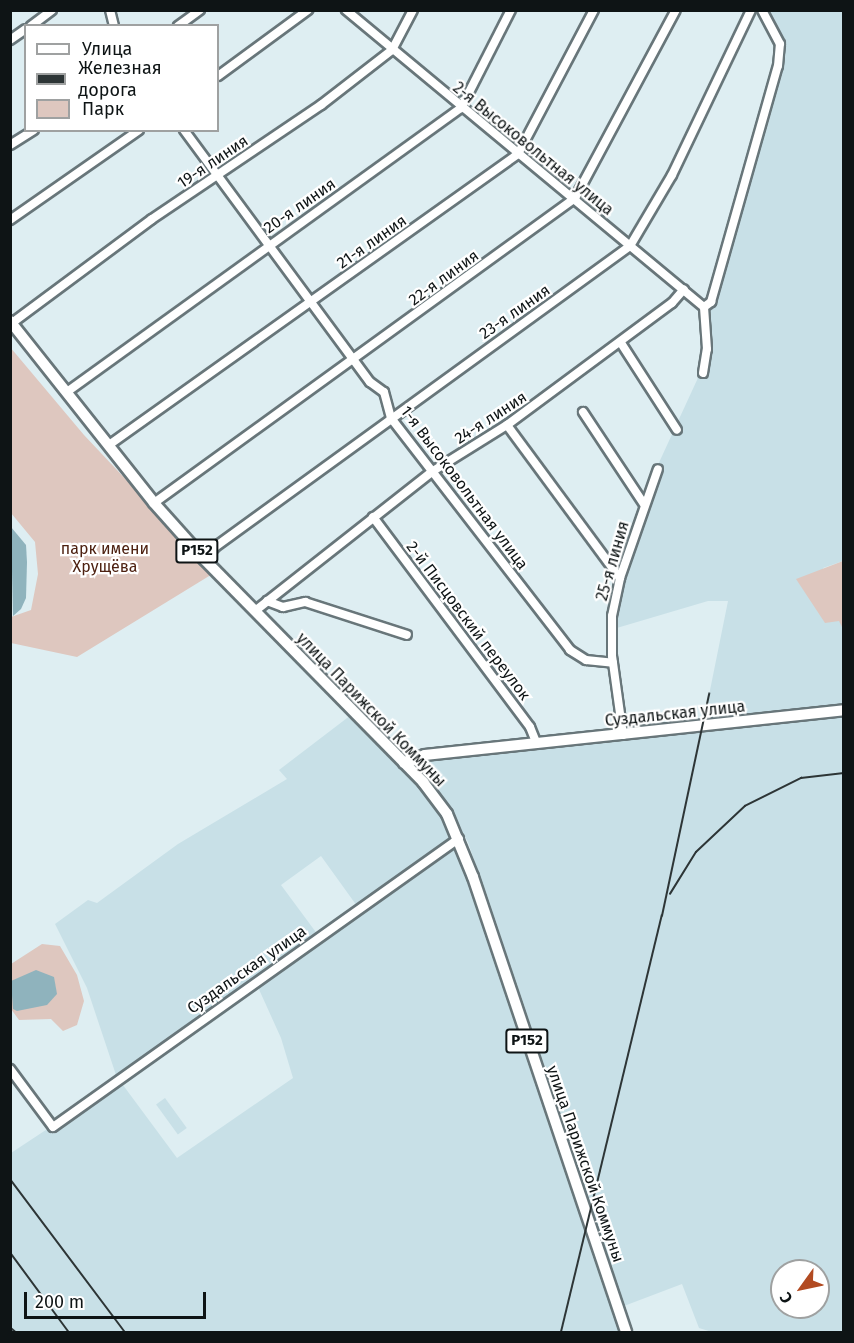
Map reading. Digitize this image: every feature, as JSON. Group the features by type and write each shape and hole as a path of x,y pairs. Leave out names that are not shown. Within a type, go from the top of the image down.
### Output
{"main road":[{"name":"улица Парижской Коммуны","path":"11,322 154,503 204,559 435,796 459,838 626,1332"},
{"name":"Суздальская улица","path":"404,763 425,755 843,710"}],"street":[{"path":"34,24 52,10"},
{"path":"181,24 200,10"},
{"path":"219,75 308,10"},
{"name":"2-я Высоковольтная улица","path":"346,10 461,108 575,198 704,307"},
{"name":"19-я линия","path":"11,322 152,219 218,176 392,50 413,10"},
{"name":"20-я линия","path":"67,392 461,108 511,10"},
{"name":"21-я линия","path":"109,446 518,154 594,10"},
{"name":"22-я линия","path":"154,503 575,198 676,10"},
{"name":"23-я линия","path":"204,559 215,547 630,246 672,175 751,10"},
{"path":"703,373 708,327 704,307 711,302 778,66 780,44 762,10"},
{"path":"10,40 24,30"},
{"path":"10,145 31,132"},
{"path":"10,220 135,132"},
{"name":"1-я Высоковольтная улица","path":"185,132 355,358 370,382 384,392 391,418 570,650 586,660 613,663"},
{"name":"24-я линия","path":"255,612 433,471 507,425 621,343 672,303 684,289"},
{"path":"621,343 677,430"},
{"path":"582,412 644,504"},
{"path":"507,425 620,578"},
{"name":"25-я линия","path":"623,735 613,663 612,627 620,578 658,469"},
{"name":"2-й Писцовский переулок","path":"373,517 530,727 537,744"},
{"path":"267,601 283,607 314,604 406,635"},
{"name":"Суздальская улица","path":"10,1069 53,1127 459,838"}],"shaded area":[{"path":"764,11 843,11 843,561 823,568 843,629 843,704 704,720 728,601 708,601 610,630 609,616 619,565 645,493 697,380 706,348 706,303 717,283 742,175 771,91 779,38 776,27"},
{"path":"11,527 26,545 27,562 26,598 21,609 13,616"},
{"path":"843,707 843,1332 712,1332 699,1328 682,1284 624,1306 468,842 444,801 414,762"},
{"path":"351,715 415,780 441,812 455,837 357,906 321,856 281,885 318,935 117,1078 87,988 55,924 88,900 97,903 178,844 287,779 279,770"},
{"path":"457,844 621,1332 11,1332 11,1153 120,1081 177,1158 293,1078 281,1038 257,985"},
{"path":"36,970 54,977 57,994 47,1005 17,1011 13,1009 11,981"},
{"path":"165,1098 187,1128 178,1134 156,1104"}],"green space":[{"name":"парк имени Хрущёва","path":"10,347 84,435 214,573 77,657 11,643 11,617 31,610 38,574 35,542 11,513"},
{"path":"843,561 843,629 839,621 825,623 796,579"},
{"path":"42,944 60,946 77,975 84,1001 77,1025 63,1031 51,1019 19,1020 11,1009 11,964"}],"railway":[{"path":"561,1332 662,916 709,694"},
{"path":"670,894 696,852 745,806 801,778 844,773"},
{"path":"11,1180 125,1332"},
{"path":"10,1252 69,1332"},
{"path":"10,1327 16,1332"}]}
